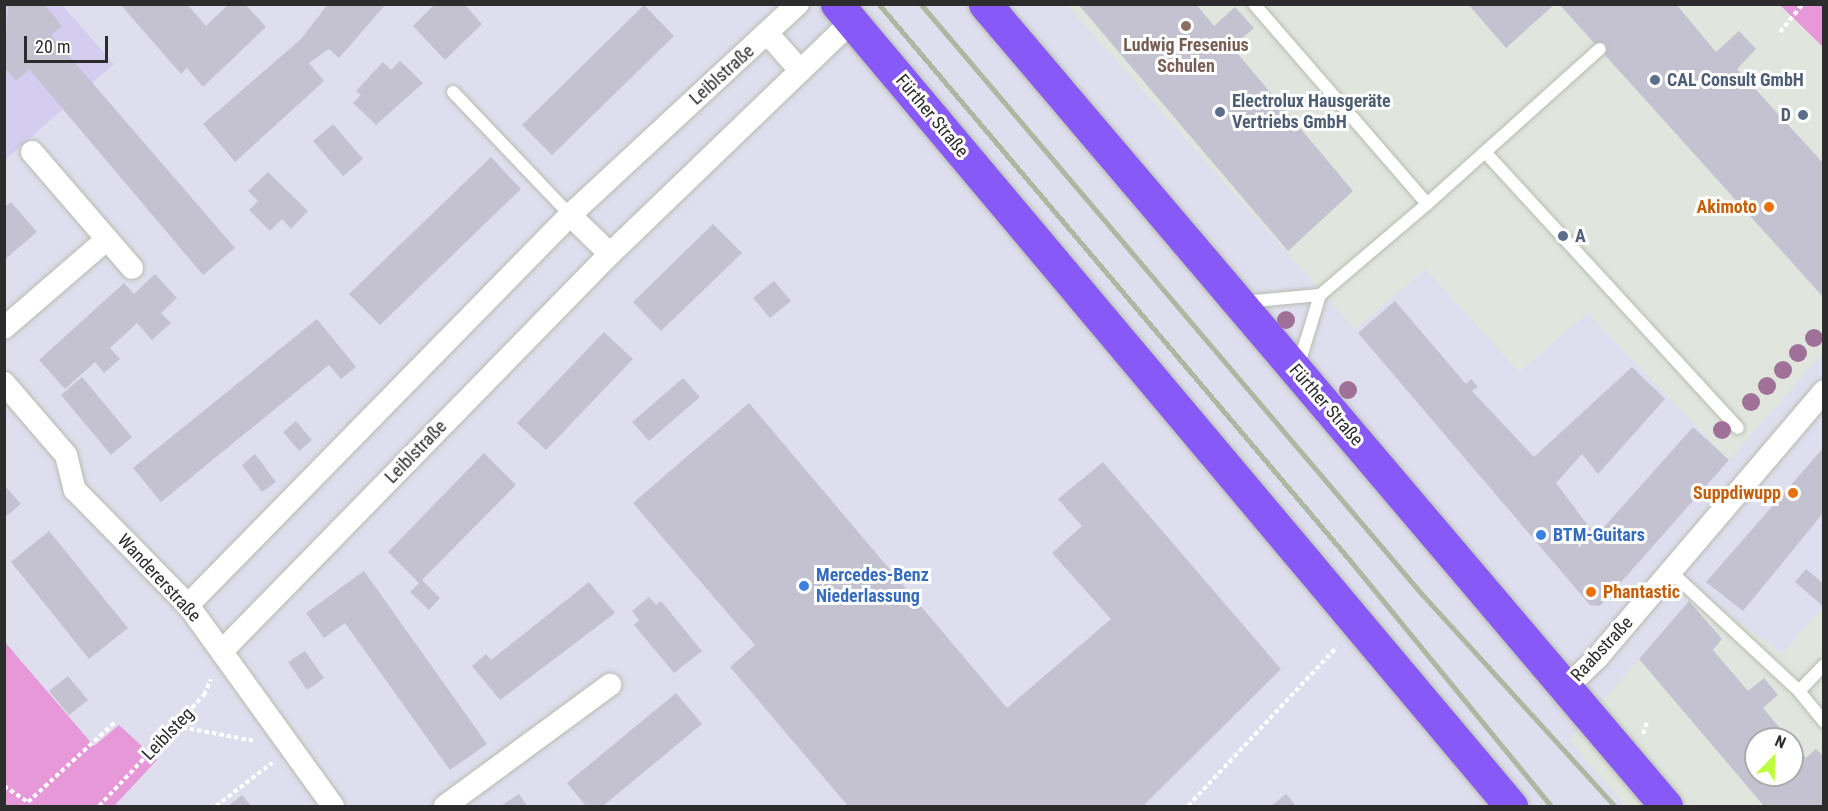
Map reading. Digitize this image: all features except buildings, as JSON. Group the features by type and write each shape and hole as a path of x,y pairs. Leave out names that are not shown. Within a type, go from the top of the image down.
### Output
{"main road":[{"name":"Fürther Straße","path":"985,4 1666,807"},
{"name":"Fürther Straße","path":"845,13 1511,807"}],"street":[{"name":"Leiblstraße","path":"188,604 570,215 798,4"},
{"name":"Leiblstraße","path":"222,651 610,254 799,69 845,13"},
{"name":"Leiblstraße","path":"768,34 799,69"},
{"path":"32,152 132,268"},
{"path":"570,215 610,254"},
{"path":"4,328 107,239"},
{"name":"Wandererstraße","path":"4,383 66,455 75,490 188,604 333,807"},
{"name":"Raabstraße","path":"1566,688 1824,391"},
{"path":"445,807 610,685"}],"lane":[{"path":"1254,4 1427,204"},
{"path":"1296,371 1320,295 1427,204 1600,49"},
{"path":"453,92 570,215"},
{"path":"1485,152 1737,428"},
{"path":"1238,303 1320,295"},
{"path":"1670,571 1799,691 1824,722"},
{"path":"1799,691 1824,665"}],"path":[{"path":"1780,32 1803,4"},
{"path":"1188,807 1343,641"},
{"name":"Leiblsteg","path":"99,807 204,695 222,651"},
{"path":"4,786 28,802 115,722"},
{"path":"175,726 291,748"},
{"path":"216,807 291,748"}],"shaded area":[{"path":"5,5 62,5 114,64 5,160"},
{"path":"1067,5 1823,5 1823,353 1729,460 1588,313 1519,372 1426,269 1355,329"},
{"path":"1780,5 1823,5 1823,47"},
{"path":"1697,592 1783,653 1823,608 1823,806 1625,806 1569,740"},
{"path":"4,641 94,746 119,725 157,760 114,806 5,806"}],"railway":[{"path":"879,4 1350,560 1551,806"},
{"path":"921,4 1423,595 1615,806"}],"place":[{"name":"Ludwig Fresenius Schulen","path":"1186,26"},
{"name":"CAL Consult GmbH","path":"1655,80"},
{"name":"Electrolux Hausgeräte Vertriebs GmbH","path":"1220,112"},
{"name":"D","path":"1803,115"},
{"name":"Akimoto","path":"1769,207"},
{"name":"A","path":"1563,236"},
{"name":"Suppdiwupp","path":"1793,493"},
{"name":"BTM-Guitars","path":"1541,535"},
{"name":"Mercedes-Benz Niederlassung","path":"804,586"},
{"name":"Phantastic","path":"1591,592"}]}
